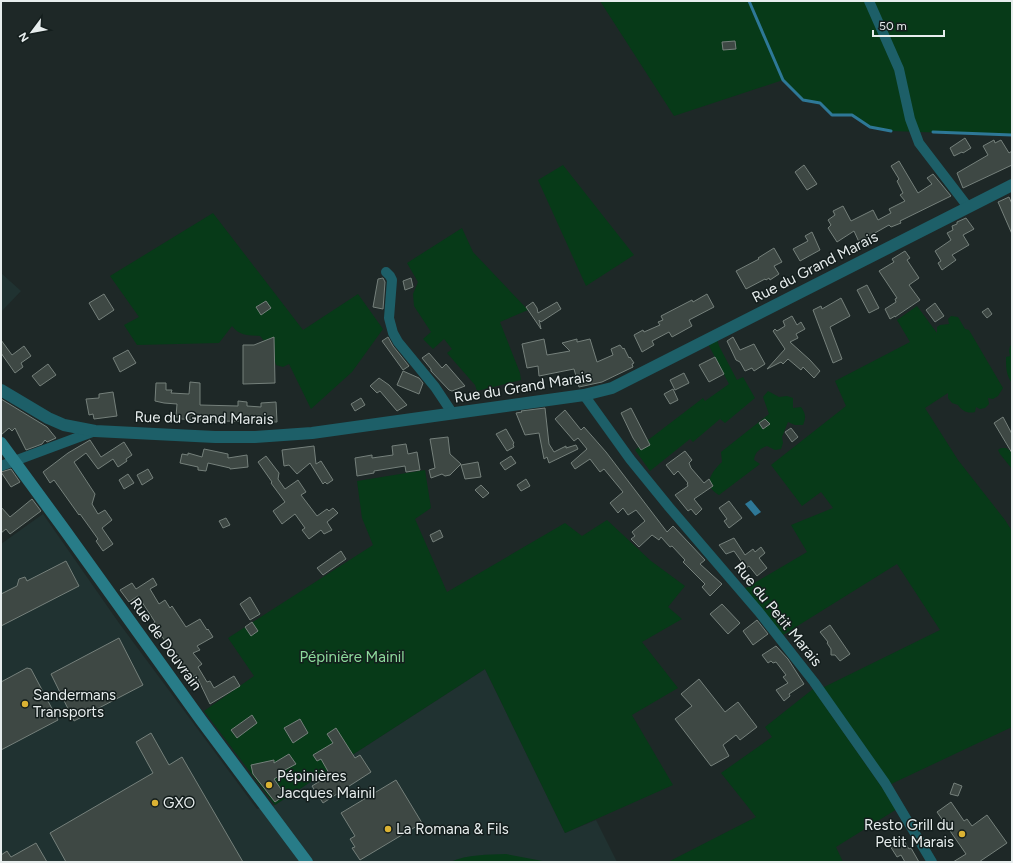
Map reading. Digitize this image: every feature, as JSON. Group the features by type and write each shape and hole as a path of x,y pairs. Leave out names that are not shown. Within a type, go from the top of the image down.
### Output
{"main road":[{"name":"Rue de Douvrain","path":"1,443 15,460 201,720 307,862"}],"street":[{"path":"869,1 898,69 910,119 919,143 968,207"},
{"name":"Rue du Grand Marais","path":"1,390 48,418 64,425 95,431 215,437 255,437 312,434 584,396 612,388 1012,186"},
{"path":"386,272 392,280 389,318 393,333 398,342 434,387 453,414"},
{"name":"Rue du Petit Marais","path":"584,396 669,507 759,612 814,682 885,783 932,862"},
{"path":"1,466 95,431"}],"shaded area":[{"path":"1,273 21,291 1,312"},
{"path":"43,514 119,623 257,809 275,805 485,669 565,833 596,820 617,862 1,862 1,544"}],"green space":[{"path":"600,1 1012,1 1012,135 891,131 870,127 852,115 832,115 820,103 803,100 783,80 674,116"},
{"path":"563,165 634,255 586,286 538,180"},
{"path":"213,213 303,330 358,294 383,329 352,372 311,409 289,364 283,367 276,365 271,349 260,336 238,332 232,326 219,343 137,345 124,325 139,317 110,276"},
{"path":"462,228 473,252 528,310 500,322 520,373 521,380 477,391 475,385 447,353 452,349 444,339 433,349 423,339 431,332 414,306 413,294 418,282 407,263"},
{"path":"917,306 937,333 937,327 940,325 949,324 948,319 951,316 958,317 965,329 969,330 1003,388 998,396 993,399 988,398 989,404 985,408 980,409 976,407 975,412 965,412 958,405 952,403 948,398 948,393 925,408 958,460 1012,531 1012,727 889,785 822,688 940,630 897,564 783,635 744,589 807,552 791,525 833,508 821,492 802,506 771,465 846,406 835,381 910,342 897,320"},
{"path":"716,335 719,346 737,380 743,377 755,398 725,423 720,419 693,442 690,439 650,471 635,450 703,398 705,401 729,384 706,340"},
{"path":"1012,345 1012,383 1007,374 1006,357 1010,356 1009,351 1010,346"},
{"path":"768,391 779,397 787,396 793,398 793,408 801,407 805,414 803,425 795,425 788,422 782,437 783,443 781,449 775,450 767,446 760,450 756,453 754,460 760,464 719,495 711,487 710,479 714,470 722,462 721,452 769,414 763,397"},
{"path":"1001,448 1006,448 1012,452 1012,469 1000,454 998,450"},
{"name":"Pépinière Mainil","path":"425,470 431,508 415,519 447,592 565,523 582,536 607,520 651,561 685,586 668,607 682,619 642,642 678,688 632,715 673,785 565,833 485,669 275,805 204,711 254,676 228,638 373,545 362,518 357,481"},
{"path":"813,689 897,809 836,847 843,862 668,862 756,817 721,773 772,737 765,727"},
{"path":"506,854 548,862 450,862 471,856"}],"water":[{"path":"751,500 761,512 755,516 745,504"}],"building":[{"path":"735,41 736,49 723,50 722,42"},
{"path":"965,138 971,148 954,156 950,148"},
{"path":"994,140 995,143 1001,140 1009,153 1012,151 1012,165 963,188 957,173 988,155 983,146"},
{"path":"899,161 918,193 932,184 927,178 933,174 951,196 900,221 901,223 891,227 889,225 859,242 854,231 837,242 828,228 831,225 828,220 835,215 833,211 843,206 851,221 873,210 878,220 891,213 889,209 905,201 900,195 903,193 897,181 899,179 891,166"},
{"path":"804,165 817,184 807,190 795,172"},
{"path":"1009,197 1012,204 1012,234 998,202"},
{"path":"966,218 974,229 963,235 969,245 952,255 956,260 942,270 938,263 941,261 935,251 951,240 947,233 953,230 952,226"},
{"path":"812,232 820,250 800,261 793,249 808,241 805,236"},
{"path":"774,248 782,262 774,266 779,274 770,280 769,278 766,280 765,279 746,289 736,271 759,259 758,258"},
{"path":"905,251 910,258 907,260 919,278 909,285 920,300 890,319 885,309 896,302 895,299 897,298 879,271 894,262 892,259"},
{"path":"383,278 385,282 383,309 373,307 378,279"},
{"path":"411,278 413,287 405,290 403,281"},
{"path":"867,285 879,308 869,313 857,290"},
{"path":"104,294 114,310 99,320 89,303"},
{"path":"707,294 714,307 689,320 692,326 672,337 669,332 652,341 654,345 642,352 634,335 643,330 644,332 660,325 658,322 663,320 661,316"},
{"path":"841,298 850,316 830,327 842,359 833,363 813,310 821,306 822,309"},
{"path":"266,301 271,308 261,315 256,307"},
{"path":"533,302 538,313 557,302 561,309 541,322 539,320 541,329 526,307"},
{"path":"935,303 944,316 935,322 926,310"},
{"path":"988,308 992,314 987,318 982,312"},
{"path":"792,316 797,325 801,322 805,329 796,334 798,338 790,342 820,371 814,378 803,367 801,370 788,359 783,364 781,362 767,369 785,349 773,331 775,329 777,331 785,326 783,321"},
{"path":"274,337 275,383 243,384 243,345 254,345"},
{"path":"388,337 393,346 409,366 403,370 382,341"},
{"path":"733,337 740,350 754,344 765,364 754,371 752,368 745,371 740,362 736,360 727,341"},
{"path":"544,339 547,355 570,351 562,343 577,339 577,342 590,339 597,362 613,355 611,349 620,345 623,349 624,348 629,358 630,357 634,363 632,364 633,367 602,382 579,387 574,369 539,376 538,366 527,368 522,344"},
{"path":"1,340 12,355 24,346 31,356 21,363 23,367 15,373 1,353"},
{"path":"128,350 136,363 120,372 113,358"},
{"path":"429,353 442,368 446,364 465,386 452,391 449,390 431,371 422,358"},
{"path":"715,357 724,374 709,382 699,365"},
{"path":"48,364 56,375 40,386 32,376"},
{"path":"403,371 419,378 423,383 419,394 397,385"},
{"path":"684,373 689,383 675,390 670,380"},
{"path":"379,378 389,385 407,405 397,411 380,391 377,393 370,386"},
{"path":"190,382 200,383 200,405 238,406 238,401 247,402 247,406 261,407 261,403 276,402 277,422 181,419 181,417 176,417 177,404 155,401 156,383 166,383 166,390 172,390 171,393 189,394"},
{"path":"673,389 678,400 670,404 664,394"},
{"path":"113,392 117,416 94,419 93,414 89,415 86,399 99,398 99,394"},
{"path":"361,398 365,405 355,411 351,404"},
{"path":"1,399 47,427 56,438 47,442 45,440 42,444 26,450 15,428 12,431 9,428 1,435"},
{"path":"545,408 549,444 554,452 566,446 566,448 576,445 578,449 549,463 547,457 544,459 539,433 525,435 516,413"},
{"path":"631,408 650,445 641,450 633,438 621,413"},
{"path":"565,410 581,430 584,427 606,452 667,532 673,526 705,560 700,564 722,584 710,596 702,587 705,584 683,562 685,560 672,546 670,547 661,537 659,540 652,535 639,547 631,539 635,536 632,532 645,521 636,510 628,515 623,508 618,513 610,503 623,492 604,469 600,472 590,459 575,469 571,463 587,449 578,438 574,441 555,419"},
{"path":"1003,417 1012,434 1012,453 994,423"},
{"path":"765,419 770,424 763,429 759,423"},
{"path":"791,428 798,437 792,442 785,432"},
{"path":"506,429 514,443 514,447 507,451 496,434"},
{"path":"448,437 450,454 461,464 450,475 445,476 442,474 431,478 429,470 435,468 430,439"},
{"path":"90,440 101,457 124,442 132,455 126,459 127,461 118,467 113,459 98,469 86,453 74,462 95,494 92,504 98,514 105,510 112,520 102,528 113,544 103,551 96,541 98,539 80,514 79,515 54,480 50,483 43,472 68,453"},
{"path":"406,444 408,454 417,452 420,470 406,472 405,466 374,471 374,473 357,476 355,458 372,455 372,458 393,455 392,446"},
{"path":"314,446 316,464 321,461 333,480 327,484 325,482 323,484 310,463 297,474 289,465 284,466 282,450"},
{"path":"204,449 228,454 228,458 247,455 248,467 230,469 208,463 206,471 198,470 198,467 180,463 182,454 188,455 188,453 202,457"},
{"path":"685,451 692,460 689,463 691,468 704,483 709,479 713,486 694,499 702,509 696,515 691,509 688,511 675,495 688,486 688,483 678,471 674,475 666,465"},
{"path":"266,456 279,473 278,479 285,489 298,480 306,492 301,495 317,516 327,509 329,511 333,508 338,513 327,522 332,530 324,534 321,530 309,539 302,530 305,528 295,514 282,524 273,511 285,502 258,462"},
{"path":"511,456 516,463 505,470 500,463"},
{"path":"478,462 481,477 465,479 461,465"},
{"path":"11,469 20,482 11,487 1,472"},
{"path":"148,469 153,478 142,485 137,475"},
{"path":"128,474 134,483 124,489 119,480"},
{"path":"526,479 530,486 521,491 517,485"},
{"path":"481,485 489,493 483,498 475,490"},
{"path":"32,499 41,511 10,534 6,529 1,533 1,507 10,517"},
{"path":"729,501 742,518 729,528 724,521 727,519 719,508"},
{"path":"226,518 230,525 223,528 219,521"},
{"path":"440,530 443,537 433,542 430,535"},
{"path":"734,538 745,555 753,549 755,552 761,547 765,553 759,558 767,568 757,576 749,566 746,568 734,551 726,554 719,545"},
{"path":"341,551 346,559 323,575 317,568"},
{"path":"66,561 79,586 1,626 1,594 17,586 19,579 25,577 27,581"},
{"path":"153,578 157,585 150,589 159,604 165,600 170,608 172,606 186,627 200,619 213,637 197,646 200,650 193,653 202,664 198,667 207,682 210,681 214,688 234,676 240,686 210,704 196,675 190,679 159,632 157,634 151,625 155,622 138,596 129,602 120,590 132,583 136,589"},
{"path":"250,597 260,614 250,620 240,604"},
{"path":"722,604 740,623 728,634 710,614"},
{"path":"757,620 768,634 753,645 743,631"},
{"path":"252,622 258,631 251,636 245,627"},
{"path":"830,625 850,654 840,661 835,655 831,655 831,649 827,643 828,642 820,632"},
{"path":"119,638 143,685 74,721 51,674"},
{"path":"776,646 788,659 804,684 789,694 790,696 784,701 776,690 788,683 783,677 786,675 776,662 773,663 771,661 768,663 762,655"},
{"name":"Sandermans Transports","path":"27,668 31,669 58,720 1,750 1,682"},
{"path":"699,679 725,712 738,702 757,727 740,740 736,735 723,745 729,756 711,766 675,719 692,706 681,694"},
{"path":"252,715 257,723 237,738 231,730"},
{"path":"300,719 308,733 293,743 284,728"},
{"path":"336,728 355,758 360,755 371,772 323,803 312,786 330,775 321,759 317,761 313,755 333,743 327,734"},
{"name":"GXO","path":"151,733 169,765 182,757 243,862 66,862 50,833 153,773 136,742"},
{"path":"289,754 296,764 283,771 284,773 274,779 285,795 275,802 253,774 251,765 274,760 274,763"},
{"path":"396,780 422,823 360,860 352,848 355,847 350,839 355,836 341,813"},
{"path":"954,783 962,786 958,796 950,794"},
{"path":"951,802 964,821 967,819 972,826 987,815 1007,843 979,862 953,862 966,854 937,812"},
{"path":"903,839 909,849 911,848 919,862 905,862 901,855 897,857 890,846"},
{"path":"36,843 47,862 1,862 1,855 7,851 11,857"}],"waterway":[{"path":"749,1 783,80 803,100 820,103 832,115 852,115 870,127 891,131"},
{"path":"933,132 1012,135"}],"place":[{"name":"Sandermans Transports","path":"25,704"},
{"name":"Pépinières Jacques Mainil","path":"269,785"},
{"name":"GXO","path":"155,803"},
{"name":"La Romana & Fils","path":"388,829"},
{"name":"Resto Grill du Petit Marais","path":"962,834"}]}
